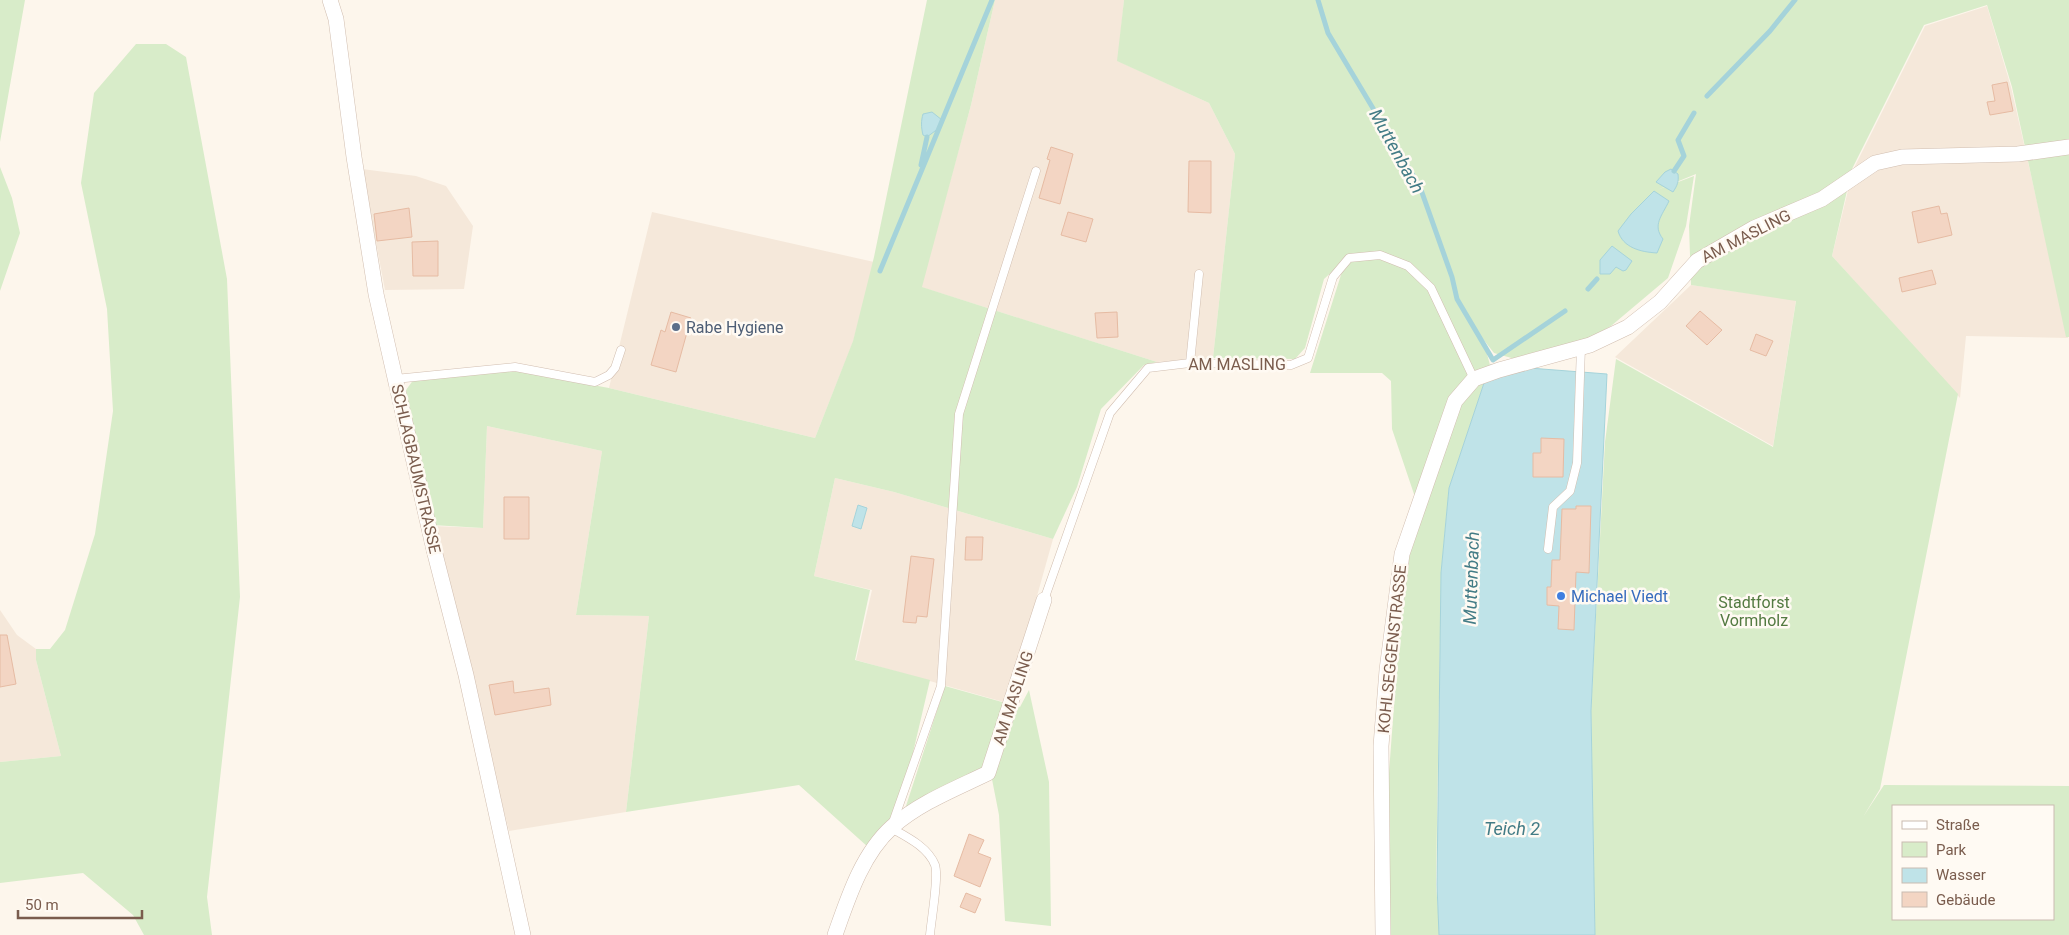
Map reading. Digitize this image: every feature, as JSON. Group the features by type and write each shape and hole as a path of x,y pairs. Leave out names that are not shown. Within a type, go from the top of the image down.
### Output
{"street":[{"name":"SCHLAGBAUMSTRASSE","path":"330,0 336,19 376,294 434,550 468,685 523,935"},
{"name":"AM MASLING","path":"1474,379 1499,370 1590,345 1628,327 1660,302 1698,261 1754,228 1822,199 1875,163 1902,157 2018,154 2069,146"},
{"name":"KOHLSEGGENSTRASSE","path":"1383,935 1381,746 1386,670 1402,554 1454,401 1474,379"},
{"name":"AM MASLING","path":"834,935 848,898 872,850 891,828 926,802 988,773 1044,600"}],"lane":[{"path":"930,935 935,866 919,845 891,828 941,686 959,414 1036,171"},
{"name":"AM MASLING","path":"1044,600 1110,413 1148,368 1190,363 1291,365 1308,358 1333,277 1349,258 1380,255 1408,266 1431,288 1474,379"},
{"path":"1190,363 1199,274"},
{"path":"1548,549 1553,507 1570,491 1577,463 1581,347"},
{"path":"395,379 515,366 595,382 615,368 622,350"}],"shaded area":[{"path":"995,0 1124,0 1118,61 1209,103 1235,154 1213,358 1157,362 921,287 971,105"},
{"path":"1987,6 2011,87 2068,338 1966,336 1960,398 1832,256 1853,170 1925,26"},
{"path":"362,169 416,176 446,186 473,226 464,289 385,290"},
{"path":"652,212 874,262 853,342 815,438 609,388"},
{"path":"1691,285 1796,300 1773,446 1615,357"},
{"path":"487,426 602,451 576,615 649,616 626,812 509,831 432,526 483,528"},
{"path":"835,478 894,492 1053,539 1007,703 856,660 872,590 814,576"},
{"path":"0,610 17,635 36,649 36,660 61,756 0,762"}],"green space":[{"path":"0,0 25,0 0,142"},
{"path":"927,0 995,0 971,105 922,287 1157,362 1144,365 1101,409 1077,487 1053,539 894,492 835,478 814,576 870,590 855,660 930,680 908,774 893,815 868,847 799,785 626,812 649,616 576,615 602,451 487,426 483,528 432,525 406,390 414,379 516,371 609,388 815,438 853,341 874,257"},
{"name":"Stadtforst Vormholz","path":"1124,0 2069,0 2069,337 2066,337 2012,87 1987,5 1924,25 1852,169 1832,256 1958,394 1880,789 1863,817 1884,785 2069,786 2069,935 1595,935 1591,711 1605,442 1616,359 1773,447 1796,301 1691,285 1689,226 1696,174 1657,190 1694,176 1686,226 1668,278 1611,326 1588,339 1522,361 1494,353 1483,339 1490,365 1449,488 1441,573 1436,885 1440,935 1389,935 1387,799 1399,639 1416,500 1392,429 1391,381 1382,373 1310,373 1346,259 1324,279 1305,348 1295,359 1213,358 1235,154 1209,103 1117,61"},
{"path":"136,44 166,44 186,57 227,279 240,597 207,897 212,935 144,935 133,915 83,873 0,883 0,762 61,756 36,660 36,649 50,649 65,630 95,534 113,411 107,309 81,183 94,93"},
{"path":"0,167 12,198 20,233 0,291"},
{"path":"945,686 1020,707 1029,690 1049,782 1051,926 1005,921 999,815 990,769 905,809"}],"water":[{"path":"932,112 942,120 939,128 927,137 923,135 922,117 923,114"},
{"path":"1671,169 1678,174 1677,184 1673,192 1656,182 1665,172"},
{"path":"1654,191 1669,201 1659,220 1658,229 1663,239 1657,253 1633,248 1620,237 1618,231 1631,214"},
{"path":"1612,246 1632,261 1626,270 1623,271 1616,267 1610,274 1600,274 1600,260"},
{"name":"Teich 2","path":"1490,365 1607,374 1591,711 1595,935 1439,935 1437,885 1441,573 1449,488"},
{"path":"858,505 867,508 861,529 852,526"}],"building":[{"path":"2007,82 2013,111 1990,115 1987,102 1995,101 1992,85"},
{"path":"1051,147 1073,154 1060,204 1039,198 1050,160 1047,159"},
{"path":"1189,161 1211,161 1211,213 1188,212"},
{"path":"1939,206 1941,214 1947,213 1952,235 1918,243 1912,212"},
{"path":"409,208 412,237 377,241 374,214"},
{"path":"1068,212 1093,219 1086,242 1061,235"},
{"path":"438,241 438,276 413,276 412,242"},
{"path":"1932,270 1936,284 1902,292 1899,278"},
{"path":"1700,311 1722,330 1707,345 1686,326"},
{"path":"671,312 691,318 676,372 651,365 661,330 665,332"},
{"path":"1117,312 1118,337 1097,338 1095,313"},
{"path":"1756,334 1773,341 1766,356 1750,350"},
{"path":"1541,438 1564,439 1563,477 1533,477 1533,453 1541,453"},
{"path":"504,497 529,497 529,539 504,539"},
{"path":"1576,506 1591,506 1589,573 1576,572 1574,630 1558,629 1559,606 1547,605 1547,587 1551,587 1552,560 1560,560 1562,509 1576,509"},
{"path":"966,537 983,537 982,560 965,560"},
{"path":"911,556 934,559 927,617 917,616 916,623 903,622"},
{"path":"0,635 7,635 16,684 0,687"},
{"path":"513,681 514,693 549,688 551,705 495,715 489,685"},
{"path":"969,834 984,840 978,853 991,858 980,887 954,876"},
{"path":"966,893 981,899 975,913 960,907"}],"waterway":[{"path":"880,271 992,0"},
{"name":"Muttenbach","path":"1318,0 1328,33 1420,187 1452,277 1457,299 1493,360 1565,311"},
{"path":"1707,96 1770,31 1795,0"},
{"path":"1674,171 1684,156 1678,140 1694,113"},
{"path":"921,165 927,137"},
{"path":"1588,289 1597,279"}],"place":[{"name":"Rabe Hygiene","path":"676,327"},
{"name":"Michael Viedt","path":"1561,596"}]}
